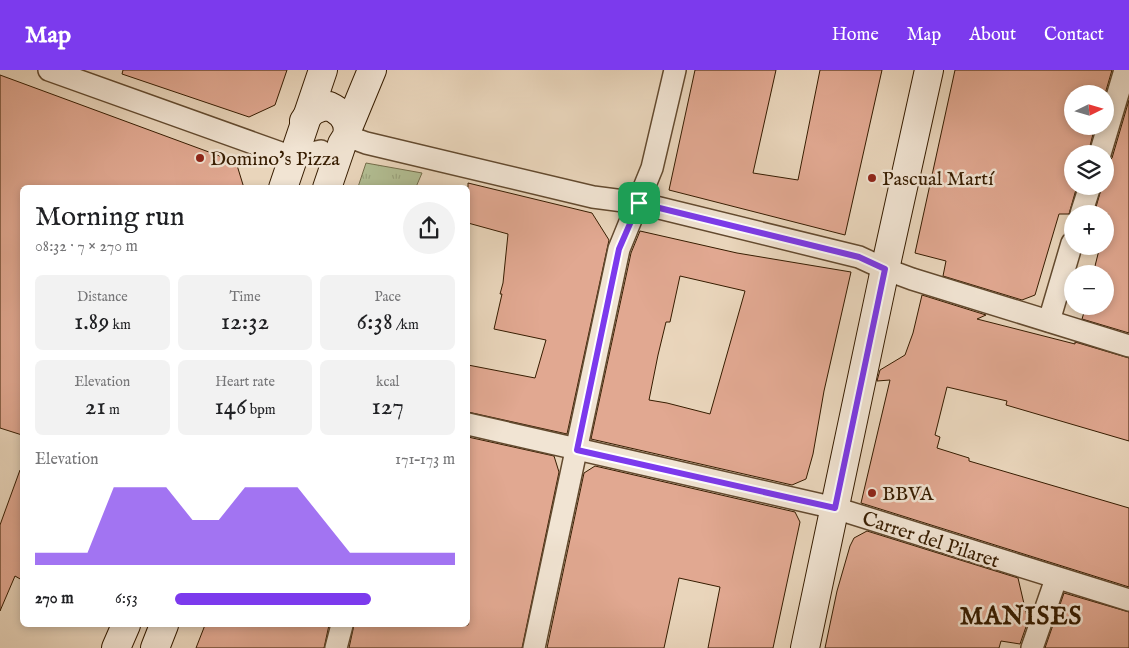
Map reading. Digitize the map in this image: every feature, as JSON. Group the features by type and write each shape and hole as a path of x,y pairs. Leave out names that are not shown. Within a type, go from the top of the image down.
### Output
{"main road":[{"path":"323,70 304,125 304,137 308,144 340,140"},
{"path":"340,140 372,70"},
{"path":"804,648 929,70"},
{"path":"284,185 308,114 314,109 329,106 343,114 346,121 328,185"},
{"path":"116,648 125,627"},
{"path":"155,648 163,627"}],"street":[{"path":"49,70 292,157 340,140 366,143 593,197 639,203 859,257 912,279 1129,346"},
{"path":"534,648 619,249 652,168 675,70"},
{"path":"1103,145 1125,70"},
{"path":"1049,320 1068,255"},
{"name":"Carrer del Pilaret","path":"470,424 835,508 1056,579 1129,600"},
{"path":"1032,648 1056,579"},
{"path":"336,648 341,627"}],"green space":[{"path":"366,163 422,173 417,185 359,185"}],"building":[{"path":"123,70 287,70 275,105 249,117 122,74"},
{"path":"695,70 776,70 753,173 798,180 820,70 882,70 845,235 669,190"},
{"path":"955,70 1112,70 1108,85 1064,85 1064,135 1093,135 1090,145 1064,145 1064,195 1074,195 1072,205 1064,205 1064,214 1059,214 1035,295 1022,300 943,276 946,261 915,253"},
{"path":"0,75 236,162 243,185 20,185 20,434 0,428"},
{"path":"1129,100 1129,333 1082,319 1083,315 1114,315 1114,265 1095,265 1098,255 1114,255 1114,205 1097,205 1099,195 1114,195 1114,151"},
{"path":"468,183 592,213 609,240 567,434 470,412 470,365 535,378 546,340 494,329 502,294 500,294 503,283 508,234 470,224 470,185"},
{"path":"640,231 737,253 851,272 824,391 813,454 806,479 792,485 591,439 631,253","holes":["680,276 745,291 710,414 649,400 666,322 670,322"]},
{"path":"922,295 986,315 977,319 1075,344 1075,342 1129,358 1129,441 1006,405 1007,401 947,387 935,435 940,437 937,448 969,458 969,461 1129,508 1129,587 861,503 890,380 877,381 880,370 905,355 913,333"},
{"path":"470,437 554,456 559,472 522,648 349,648 354,627 470,627"},
{"path":"595,466 795,512 800,522 773,648 708,648 720,587 679,578 664,648 547,648 584,473"},
{"path":"20,470 20,579 15,576 0,611 0,525"},
{"path":"867,531 1018,578 1028,621 1020,644 1001,641 999,648 825,648 837,591 850,546 854,538"},
{"path":"1064,593 1129,612 1129,648 1045,648"},
{"path":"204,627 329,627 324,648 196,648"}],"place":[{"name":"Domino's Pizza","path":"200,158"},
{"name":"Pascual Martí","path":"872,178"},
{"name":"BBVA","path":"872,493"}],"district":[{"name":"MANISES","path":"1021,615"}],"route":[{"path":"639,203 859,257 885,269 835,508 577,450 619,249 639,203"}]}
